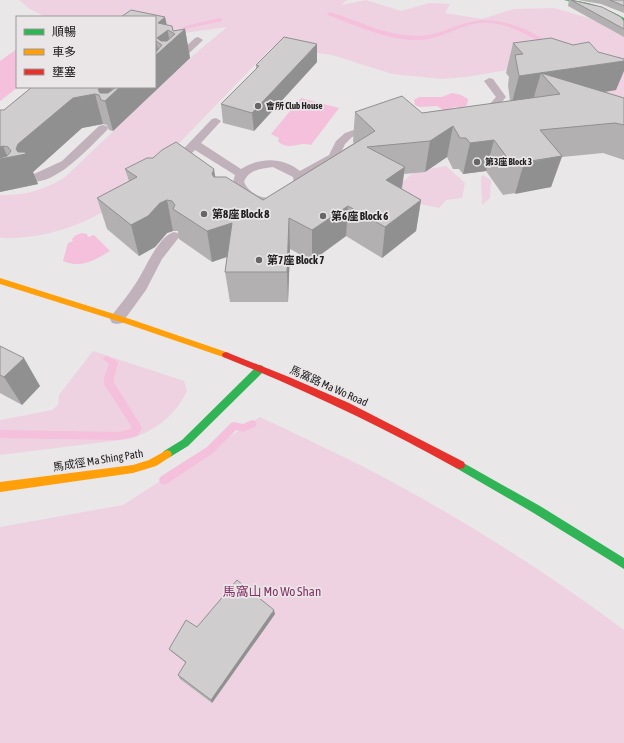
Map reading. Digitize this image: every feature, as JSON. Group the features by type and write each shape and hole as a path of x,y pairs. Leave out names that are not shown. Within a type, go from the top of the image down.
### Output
{"street":[{"path":"567,0 604,9 624,20"},
{"name":"馬窩路 Ma Wo Road","path":"0,282 198,345 260,369 372,418 493,483 624,564"},
{"name":"馬成徑 Ma Shing Path","path":"0,487 119,471 152,463 184,443 260,369"}],"lane":[{"path":"180,56 198,40"},
{"path":"472,124 480,122 500,97 489,81"},
{"path":"167,173 216,121"},
{"path":"299,177 334,157 338,144 348,134 386,122"},
{"path":"36,178 54,172 66,164 103,128"},
{"path":"194,144 242,174"},
{"path":"274,163 285,166 294,171 299,177 300,184 296,191 280,200 268,202 242,199 238,182 242,174 249,168 260,164 274,163"},
{"path":"117,319 141,287 157,257 174,236"}],"green space":[{"path":"19,0 347,0 341,5 366,0 401,11 429,3 450,4 445,13 482,19 514,9 554,8 595,20 624,19 624,122 567,60 466,77 442,79 392,74 332,55 272,47 135,189 121,200 89,219 54,232 37,236 0,238 0,195 33,191 49,186 64,178 190,58 227,27 178,34 156,35 156,16 43,16 30,9"},
{"path":"446,166 465,183 462,198 446,200 439,208 411,202 397,186 416,171"},
{"path":"483,175 491,180 490,198 482,205 481,177"},
{"path":"93,351 184,381 187,391 177,408 170,415 156,427 138,436 129,439 0,455 0,420 52,410 58,405 59,395"},
{"name":"馬窩山 Mo Wo Shan","path":"260,417 362,466 463,522 561,585 624,630 624,743 0,743 0,527 123,505"}],"shaded area":[{"path":"16,50 17,88 0,101 0,61"},
{"path":"452,93 461,95 468,99 467,105 462,108 454,107 445,111 437,106 420,107 415,105 414,100 419,97 442,97"},
{"path":"301,98 339,108 311,145 302,144 286,146 278,141 279,138 271,134"},
{"path":"82,233 87,234 88,237 94,235 110,251 82,264 63,261 68,243 73,241 72,239 76,235"}],"building":[{"path":"571,0 602,7 621,17 624,21 624,29"},
{"path":"610,0 624,0 624,6"},
{"path":"131,10 165,17 158,23 172,26 173,31 185,29 156,55 156,52 162,45 156,41 156,16 122,16","holes":["168,30 175,34 167,41 161,41 157,38"]},
{"path":"284,37 317,44 252,113 221,104 259,66 256,65"},
{"path":"551,38 573,45 589,42 598,52 624,59 624,61 519,76 515,55 523,54 513,43"},
{"path":"541,73 624,98 624,125 615,123 540,130 562,156 512,164 494,140 470,143 466,138 460,138 453,126 430,141 367,147 405,167 386,180 421,200 385,227 348,206 312,230 289,218 287,272 225,272 232,223 207,231 173,209 175,205 172,201 167,200 160,203 148,216 131,225 97,198 137,177 125,169 147,158 153,158 162,150 176,142 214,169 212,174 214,177 226,177 263,200 375,131 355,112 402,96 422,113 560,94"},
{"path":"31,88 100,88 98,89 100,93 108,93 115,88 119,88 105,101 101,100 99,95 95,94 73,98 18,144 16,149 18,152 25,152 26,154 0,159 7,156 11,151 8,147 0,147 0,110 4,110"},
{"path":"0,346 24,358 4,377 0,375"},
{"path":"237,580 274,610 211,700 178,675 186,662 169,649 186,620 197,627"}],"waterway":[{"path":"330,14 384,33 396,36 418,38 439,35 471,23 481,21 491,22 522,31 549,46"},
{"path":"185,27 220,20"},
{"path":"0,434 118,436 134,433 137,429 135,424 109,384 109,378 114,363 107,359"},
{"path":"164,480 210,450 234,426 243,428 252,424"}],"traffic: fast":[{"path":"567,0 604,9 624,20"},
{"path":"167,454 185,443 260,369"},
{"path":"460,465 536,509 624,564"}],"traffic: slow":[{"path":"0,281 130,322 226,355"},
{"path":"0,487 133,469 152,463 167,454"}],"traffic: jam":[{"path":"226,355 286,379 345,406 403,434 460,465"}],"place":[{"name":"會所 Club House","path":"258,106"},
{"name":"第3座 Block 3","path":"477,162"},
{"name":"第8座 Block 8","path":"204,214"},
{"name":"第6座 Block 6","path":"323,216"},
{"name":"第7座 Block 7","path":"259,260"}]}
